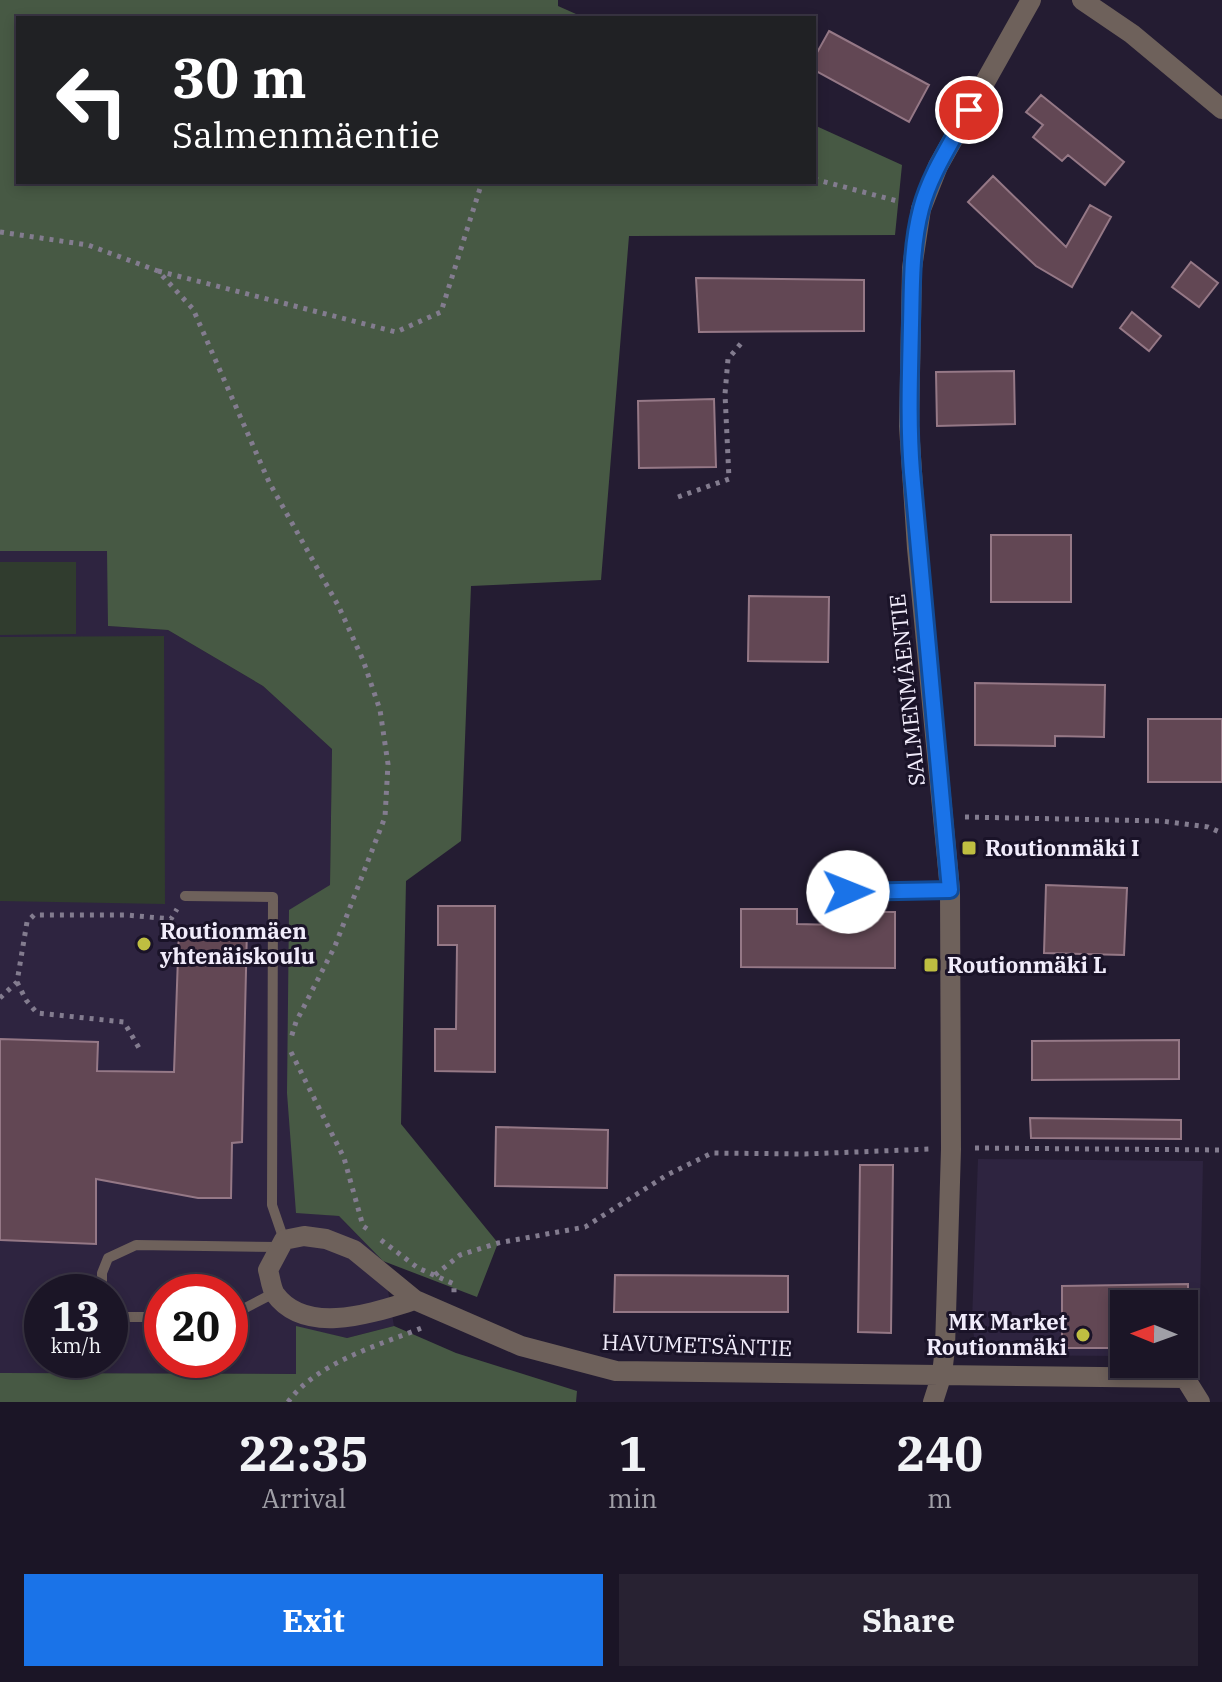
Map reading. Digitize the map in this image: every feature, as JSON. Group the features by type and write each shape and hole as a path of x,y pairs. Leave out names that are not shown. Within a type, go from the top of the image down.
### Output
{"street":[{"name":"SALMENMÄENTIE","path":"933,1402 942,1374 951,1149 950,890 917,548 909,426 912,268 921,209 938,166 1031,0"},
{"path":"1082,0 1132,34 1222,109"},
{"name":"HAVUMETSÄNTIE","path":"281,1244 304,1236 326,1239 354,1250 415,1300 521,1346 616,1371 1185,1378 1200,1402"},
{"path":"281,1244 268,1270 274,1293 293,1308 311,1316 327,1318 377,1311 415,1300"}],"lane":[{"path":"848,892 950,890"},
{"path":"102,1274 108,1258 136,1245 281,1244 272,1205 273,897 185,896"},
{"path":"248,1307 274,1293"}],"path":[{"path":"816,179 891,198 921,209"},
{"path":"0,232 88,245 158,271 396,332 441,312 481,184"},
{"path":"158,271 193,309 269,482 339,607 380,710 388,764 385,817 335,946 296,1022 289,1047 344,1158 363,1226 418,1268 454,1284 454,1315 347,1359 299,1387 288,1402"},
{"path":"678,497 729,479 725,394 728,359 743,341"},
{"path":"944,816 1162,821 1208,827 1222,833"},
{"path":"139,1048 124,1022 37,1013 17,982 27,922 34,915 126,915 171,919 185,896"},
{"path":"0,998 17,982"},
{"path":"435,1275 460,1255 585,1227 667,1175 712,1153 805,1154 936,1148"},
{"path":"975,1148 1222,1150"}],"shaded area":[{"name":"Routionmäen yhtenäiskoulu","path":"0,551 108,551 108,626 168,630 263,686 332,749 330,885 296,1212 339,1216 383,1261 394,1326 347,1338 296,1327 296,1374 248,1374 248,1274 144,1274 144,1373 128,1373 128,1274 24,1274 24,1373 0,1373"},
{"path":"978,1159 1203,1161 1199,1356 1198,1290 1110,1290 1110,1356 993,1355 975,1345 972,1321"}],"green space":[{"path":"0,0 558,0 558,6 580,16 16,16 16,184 816,184 816,126 902,165 895,235 629,236 601,580 471,586 461,841 406,881 401,1124 498,1243 477,1297 383,1261 339,1216 296,1213 287,1093 289,910 330,885 332,749 263,686 168,630 108,626 107,551 0,551"},
{"path":"0,562 76,562 76,634 0,635"},
{"path":"164,636 165,904 0,901 0,637"},
{"path":"296,1326 347,1338 394,1326 456,1353 577,1391 576,1402 0,1402 0,1373 24,1373 24,1378 128,1378 128,1373 144,1373 144,1378 248,1378 248,1374 296,1374"}],"building":[{"path":"829,31 929,85 909,122 816,71 816,54"},
{"path":"1041,95 1124,162 1105,185 1068,155 1062,161 1033,137 1043,125 1026,112"},
{"path":"993,176 1066,247 1090,205 1111,217 1072,287 1036,266 968,202"},
{"path":"1191,262 1218,283 1199,307 1172,287"},
{"path":"696,278 864,280 864,331 699,332"},
{"path":"1132,312 1161,336 1149,351 1120,328"},
{"path":"1014,371 1015,424 937,426 936,372"},
{"path":"714,399 716,467 639,468 638,401"},
{"path":"991,535 1071,535 1071,602 991,602"},
{"path":"749,596 829,597 828,662 748,661"},
{"path":"975,683 1105,685 1104,737 1055,736 1055,746 975,745"},
{"path":"1148,719 1222,719 1222,782 1148,782"},
{"path":"1046,885 1127,888 1124,955 1044,953"},
{"path":"438,906 495,906 495,1072 435,1071 435,1029 456,1029 457,945 438,945"},
{"path":"741,909 797,909 797,924 838,925 838,912 895,912 895,968 741,967"},
{"path":"179,928 247,928 242,1142 232,1143 231,1198 198,1198 96,1179 96,1244 0,1240 0,1039 98,1042 97,1071 174,1072"},
{"path":"1179,1040 1179,1079 1032,1080 1032,1041"},
{"path":"1030,1118 1181,1120 1181,1139 1031,1138"},
{"path":"496,1127 608,1130 607,1188 495,1186"},
{"path":"860,1165 893,1165 891,1333 858,1332"},
{"path":"615,1275 788,1276 788,1312 614,1312"},
{"path":"1188,1284 1188,1290 1110,1290 1110,1348 1062,1348 1062,1286"}],"place":[{"name":"Routionmäki I","path":"969,848"},
{"name":"Routionmäen yhtenäiskoulu","path":"144,944"},
{"name":"Routionmäki L","path":"931,965"},
{"name":"MK Market Routionmäki","path":"1083,1335"}],"route":[{"path":"848,892 950,890 919,574 909,426 912,268 921,209 938,166 969,110"}]}
